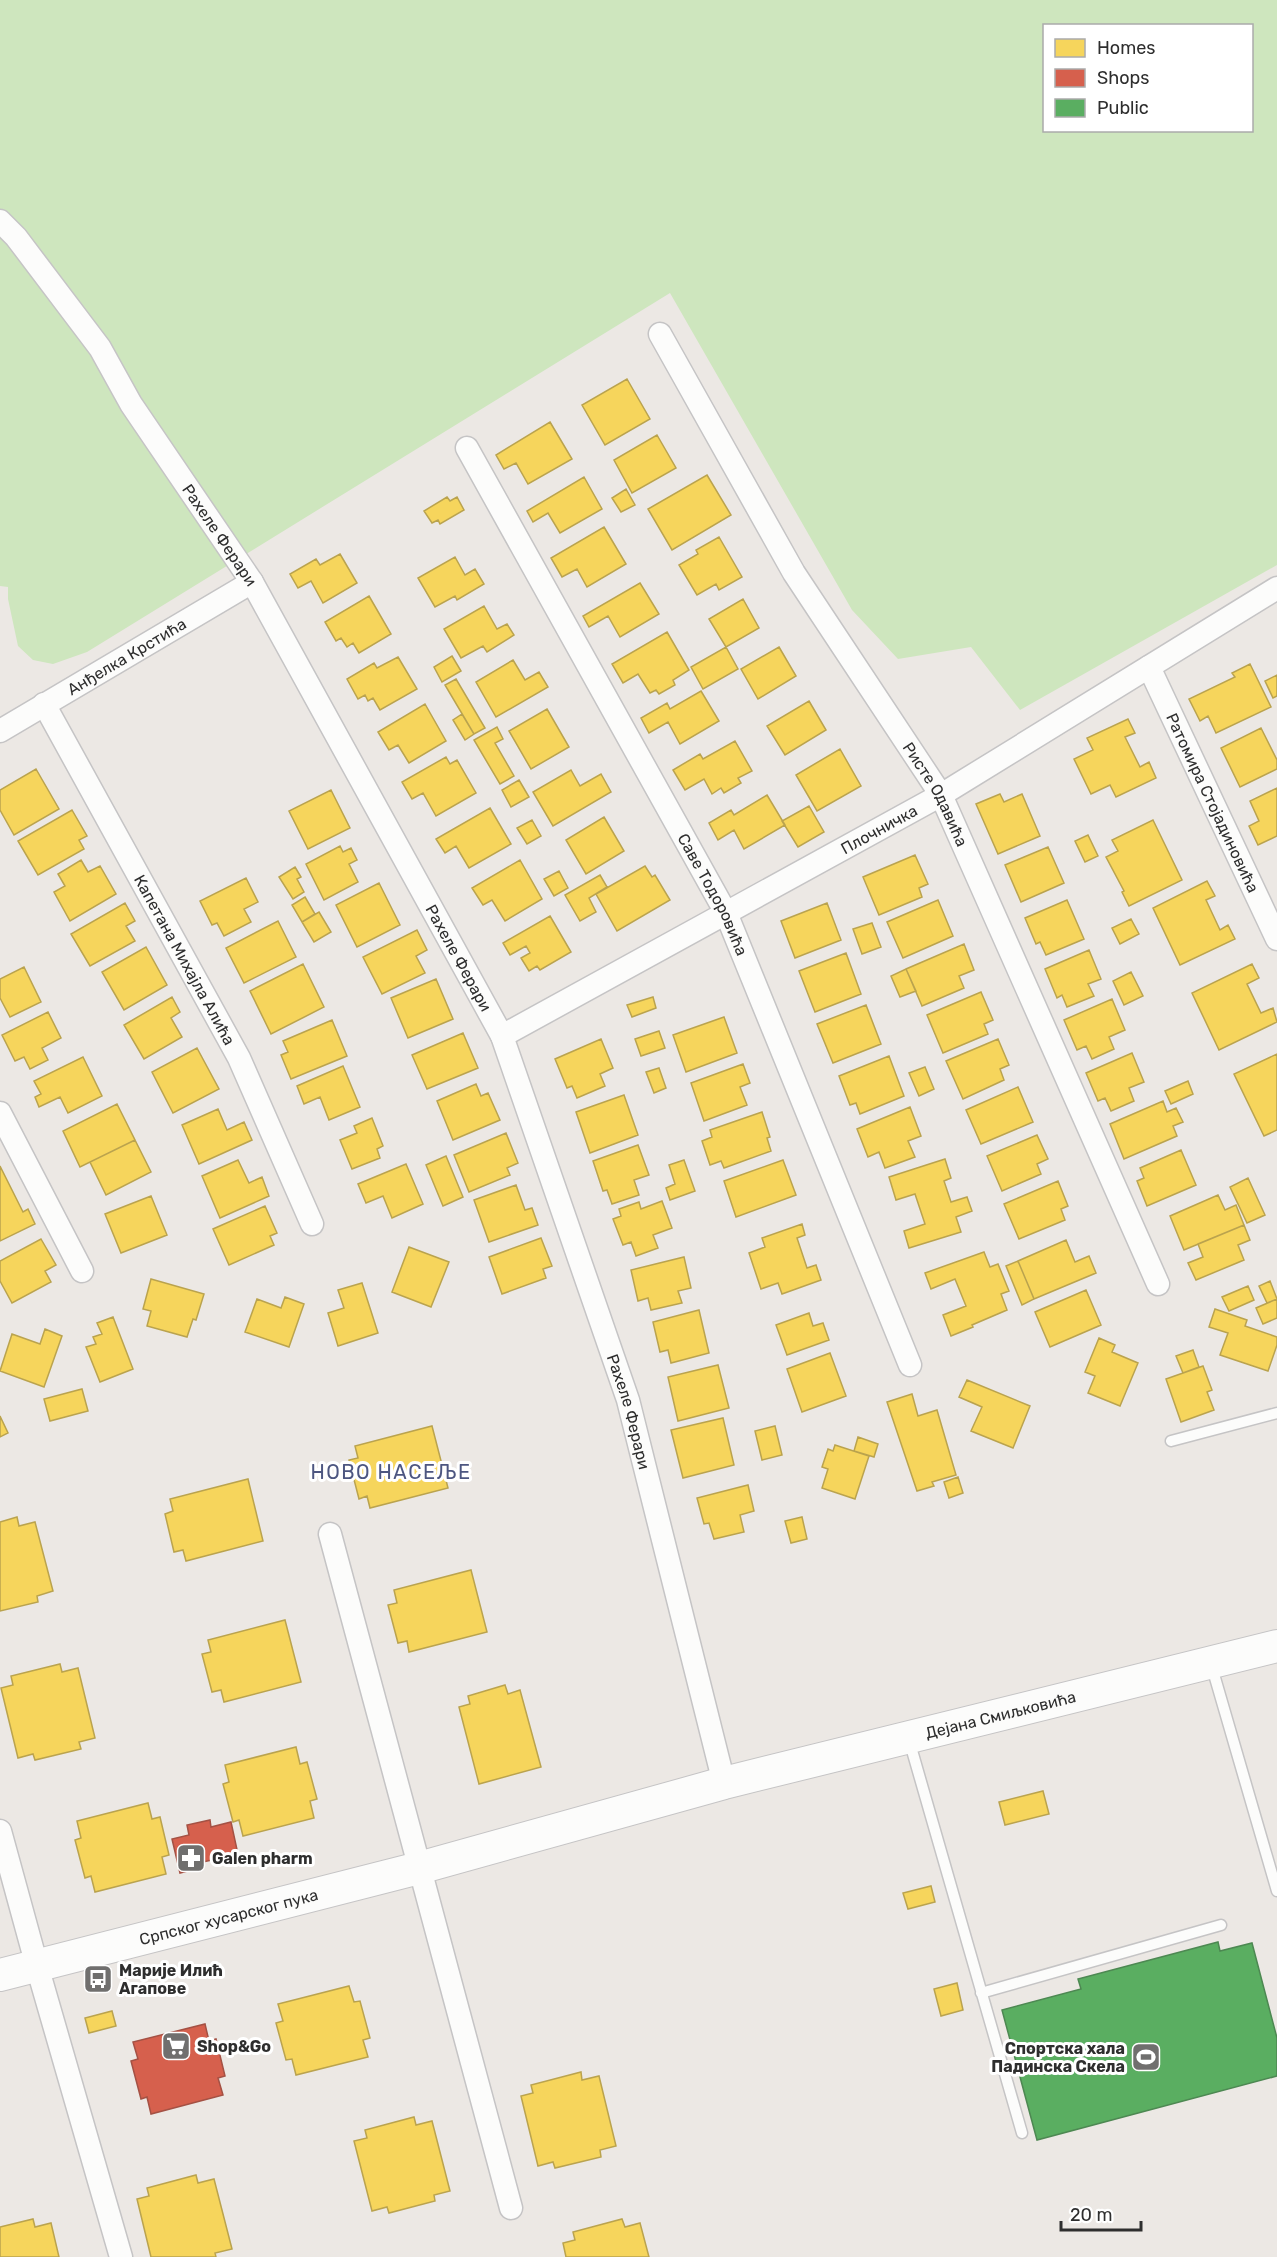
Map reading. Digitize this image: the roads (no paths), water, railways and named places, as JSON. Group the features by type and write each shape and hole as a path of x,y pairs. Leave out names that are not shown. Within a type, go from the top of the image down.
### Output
{"street":[{"name":"Рахеле Ферари","path":"0,221 16,237 100,348 131,404 252,582 502,1036 628,1400 724,1783"},
{"name":"Ристе Одавића","path":"660,334 794,573 941,795 1158,1284"},
{"name":"Саве Тодоровића","path":"467,448 726,913 910,1365"},
{"name":"Анђелка Крстића","path":"0,730 252,582"},
{"name":"Плочничка","path":"502,1036 941,795 1277,588"},
{"name":"Ратомира Стојадиновића","path":"1149,667 1277,939"},
{"name":"Капетана Михајла Алића","path":"44,704 239,1058 312,1224"},
{"path":"0,1113 82,1271"},
{"path":"330,1534 511,2208"},
{"name":"Дејана Смиљковића","path":"724,1783 1210,1660 1277,1646"},
{"name":"Српског хусарског пука","path":"0,1975 419,1868 724,1783"},
{"path":"0,1831 121,2257"}],"lane":[{"path":"1171,1441 1277,1413"},
{"path":"1210,1660 1277,1891"},
{"path":"908,1737 1022,2133"},
{"path":"981,1993 1221,1925"}],"place":[{"name":"Galen pharm","path":"191,1858"},
{"name":"Марије Илић Агапове","path":"98,1979"},
{"name":"Shop&Go","path":"176,2046"},
{"name":"Спортска хала Падинска Скела","path":"1146,2057"}],"district":[{"name":"НОВО НАСЕЉЕ","path":"391,1472"}]}
